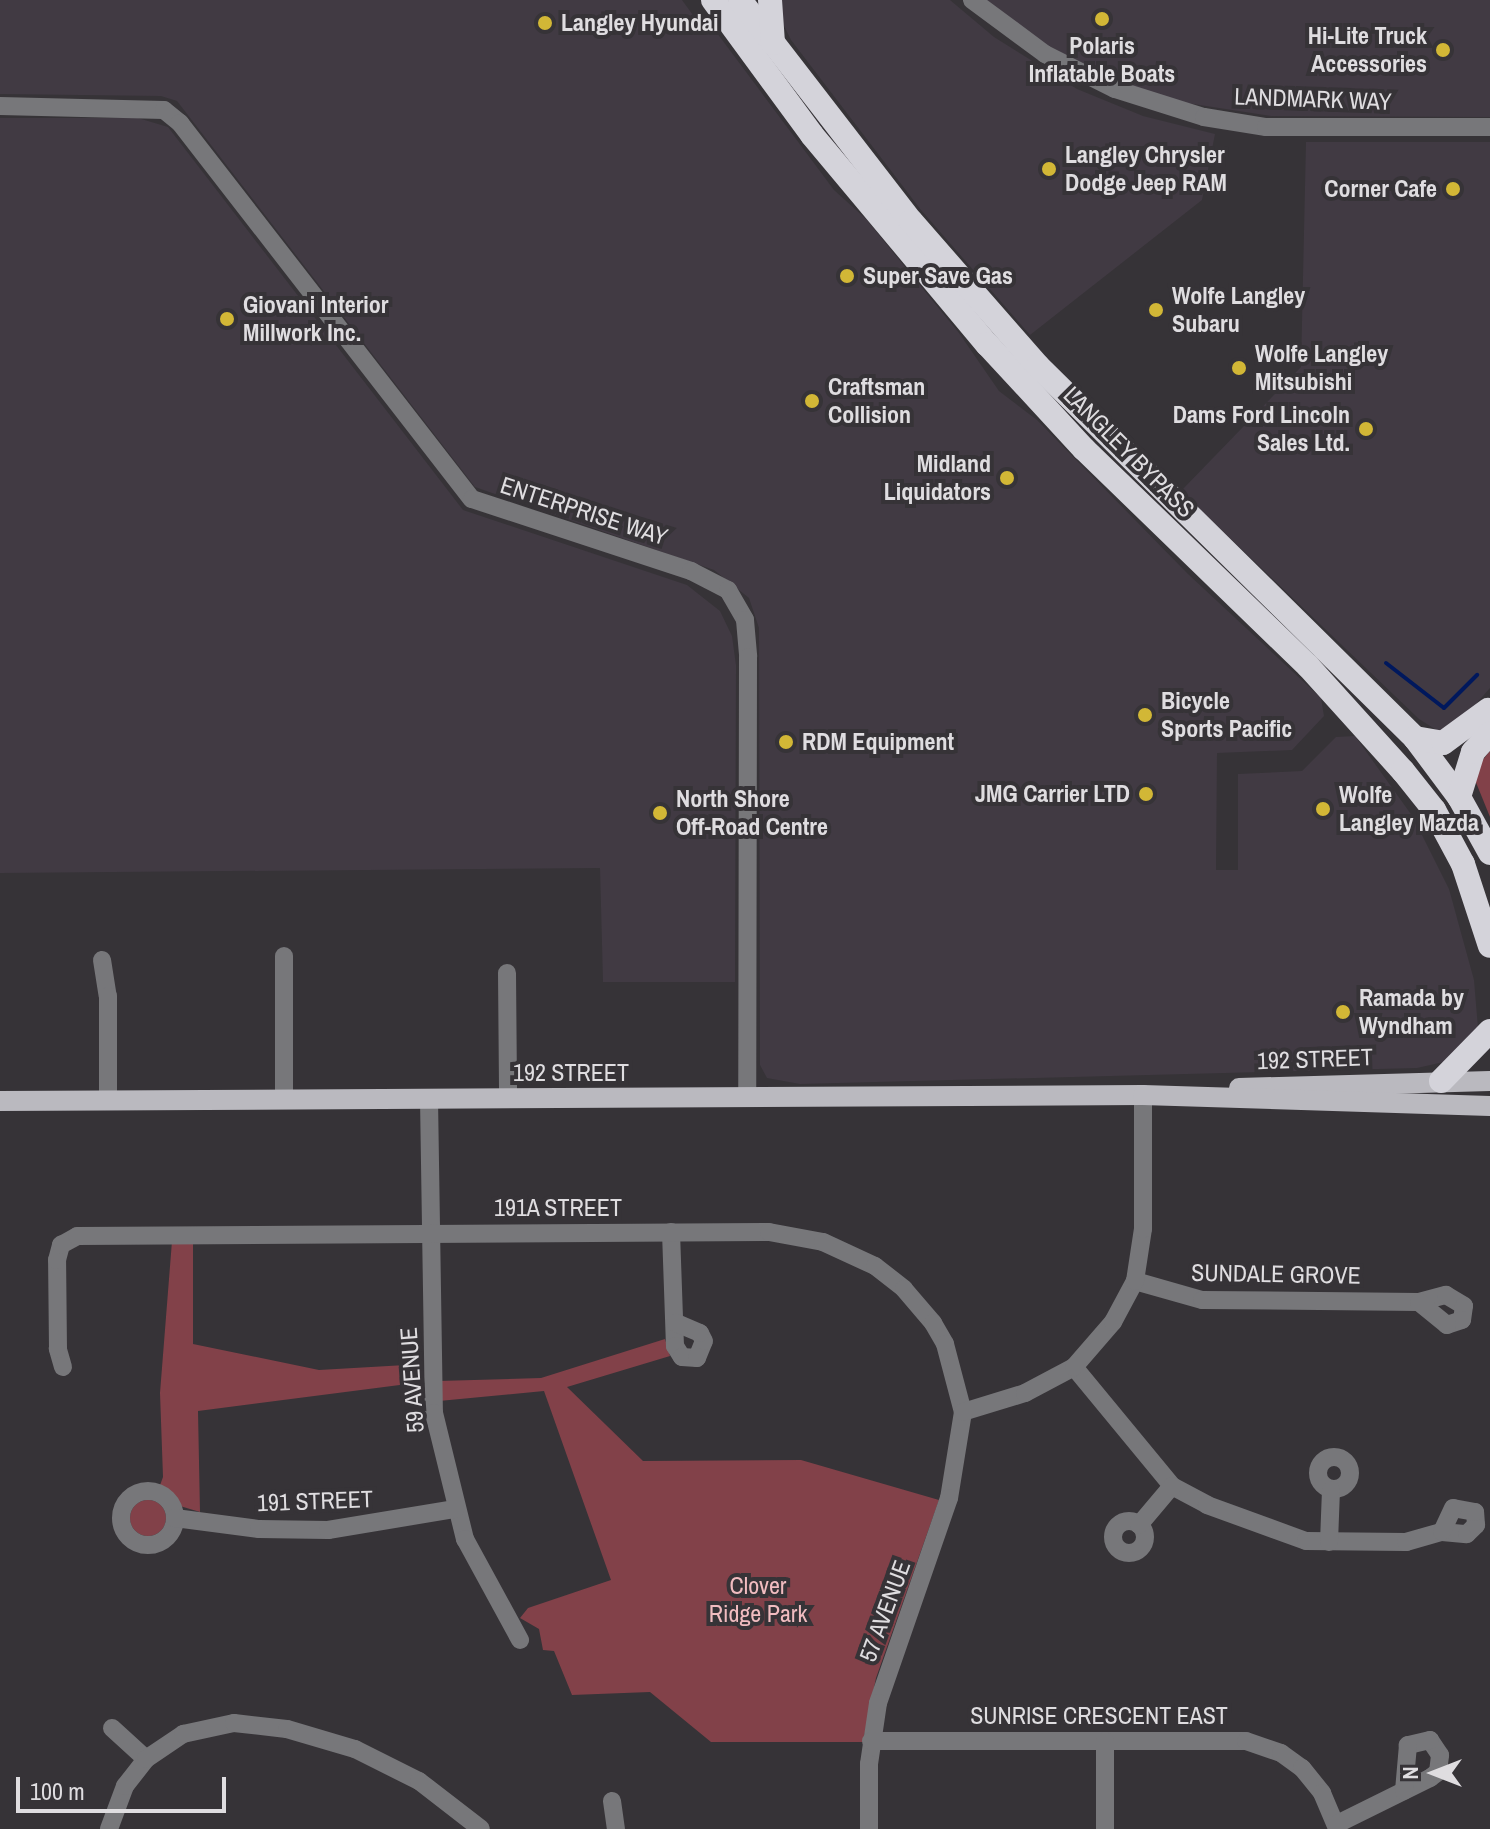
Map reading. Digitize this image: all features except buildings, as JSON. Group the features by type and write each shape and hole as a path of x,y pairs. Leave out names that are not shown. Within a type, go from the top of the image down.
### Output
{"highway":[{"path":"770,0 774,46"},
{"name":"LANGLEY BYPASS","path":"728,3 774,46 903,210 1038,366 1415,738 1459,797 1490,853"},
{"name":"LANGLEY BYPASS","path":"728,3 902,247 1030,392 1308,666 1403,771 1434,810 1463,864 1490,946"},
{"path":"1415,738 1443,743 1489,716"},
{"path":"1459,797 1473,752 1489,716"},
{"path":"1441,1081 1490,1031"}],"main road":[{"name":"192 STREET","path":"1143,1095 1191,1089 1490,1081"},
{"name":"192 STREET","path":"0,1101 1143,1095 1490,1106"}],"street":[{"name":"LANDMARK WAY","path":"972,0 1045,54 1115,89 1204,117 1266,127 1490,127"},
{"name":"ENTERPRISE WAY","path":"0,106 164,110 180,123 472,499 691,571 728,590 745,620 748,657 747,1098"},
{"path":"284,956 284,1100"},
{"path":"102,960 108,996 108,1101"},
{"path":"507,973 508,1099"},
{"path":"963,1412 1025,1393 1074,1367 1113,1322 1135,1281 1143,1229 1143,1095"},
{"name":"59 AVENUE","path":"429,1099 434,1413 455,1509 477,1565 520,1640"},
{"name":"191A STREET","path":"63,1367 58,1349 61,1245 77,1236 430,1232 786,1233 823,1242 875,1266 904,1289 933,1323 954,1371 963,1412"},
{"path":"671,1232 676,1323"},
{"name":"SUNDALE GROVE","path":"1135,1281 1202,1300 1419,1302"},
{"path":"1074,1367 1172,1486 1285,1538 1329,1542 1421,1541 1442,1532"},
{"name":"57 AVENUE","path":"869,1829 871,1741 878,1703 949,1498 963,1412"},
{"path":"1139,1525 1172,1486"},
{"path":"1329,1542 1331,1490"},
{"name":"191 STREET","path":"175,1518 259,1529 328,1530 455,1509"},
{"path":"109,1829 125,1786 146,1759 183,1734 234,1723 287,1729 355,1749 401,1771 480,1828"},
{"path":"112,1728 146,1759"},
{"name":"SUNRISE CRESCENT EAST","path":"871,1741 1227,1739 1265,1746 1302,1768 1322,1793 1337,1826"},
{"path":"1105,1741 1105,1829"},
{"path":"1337,1826 1404,1791"},
{"path":"612,1801 616,1829"}],"shaded area":[{"path":"0,0 682,0 698,22 706,20 711,25 834,190 866,219 959,333 999,391 1037,420 1188,574 1321,698 1324,716 1292,750 1217,753 1216,870 1238,870 1238,774 1302,771 1336,737 1355,736 1413,817 1449,889 1474,980 1478,1028 1448,1061 1417,1068 800,1084 767,1078 760,1065 759,628 749,598 714,570 475,487 177,101 161,96 0,94"},
{"name":"Langley Chrysler Dodge Jeep RAM","path":"780,0 950,0 994,37 1077,89 1143,116 1215,134 1202,200 1030,335 921,210 791,40 780,18"},
{"path":"985,0 1490,0 1490,117 1271,116 1180,102 1112,79 1047,45"},
{"path":"0,118 138,118 168,127 463,510 687,585 720,611 732,636 736,665 735,982 603,982 600,868 0,873"},
{"path":"1306,142 1490,142 1490,688 1455,728 1438,731 1419,719 1181,491 1301,367"}],"green space":[{"path":"1490,751 1490,817 1475,780 1477,767"},
{"path":"172,1241 193,1241 193,1344 319,1370 423,1364 423,1382 198,1411 200,1512 180,1506 159,1488 163,1477 160,1393"},
{"name":"Clover Ridge Park","path":"665,1339 670,1356 567,1387 643,1461 801,1460 939,1500 876,1678 863,1742 711,1742 650,1692 572,1695 554,1651 543,1650 539,1629 520,1618 528,1608 611,1580 544,1391 439,1401 438,1381 541,1378"},
{"path":"148,1500 161,1505 166,1518 161,1531 148,1536 135,1531 130,1518 135,1505"}],"waterway":[{"path":"1386,663 1444,708 1477,675"}],"place":[{"name":"Polaris Inflatable Boats","path":"1102,19"},
{"name":"Langley Hyundai","path":"545,23"},
{"name":"Hi-Lite Truck Accessories","path":"1443,50"},
{"name":"Langley Chrysler Dodge Jeep RAM","path":"1049,169"},
{"name":"Corner Cafe","path":"1453,189"},
{"name":"Super Save Gas","path":"847,276"},
{"name":"Wolfe Langley Subaru","path":"1156,310"},
{"name":"Giovani Interior Millwork Inc.","path":"227,319"},
{"name":"Wolfe Langley Mitsubishi","path":"1239,368"},
{"name":"Craftsman Collision","path":"812,401"},
{"name":"Dams Ford Lincoln Sales Ltd.","path":"1366,429"},
{"name":"Midland Liquidators","path":"1007,478"},
{"name":"Bicycle Sports Pacific","path":"1145,715"},
{"name":"RDM Equipment","path":"786,742"},
{"name":"JMG Carrier LTD","path":"1146,794"},
{"name":"Wolfe Langley Mazda","path":"1323,809"},
{"name":"North Shore Off-Road Centre","path":"660,813"},
{"name":"Ramada by Wyndham","path":"1343,1012"}]}
